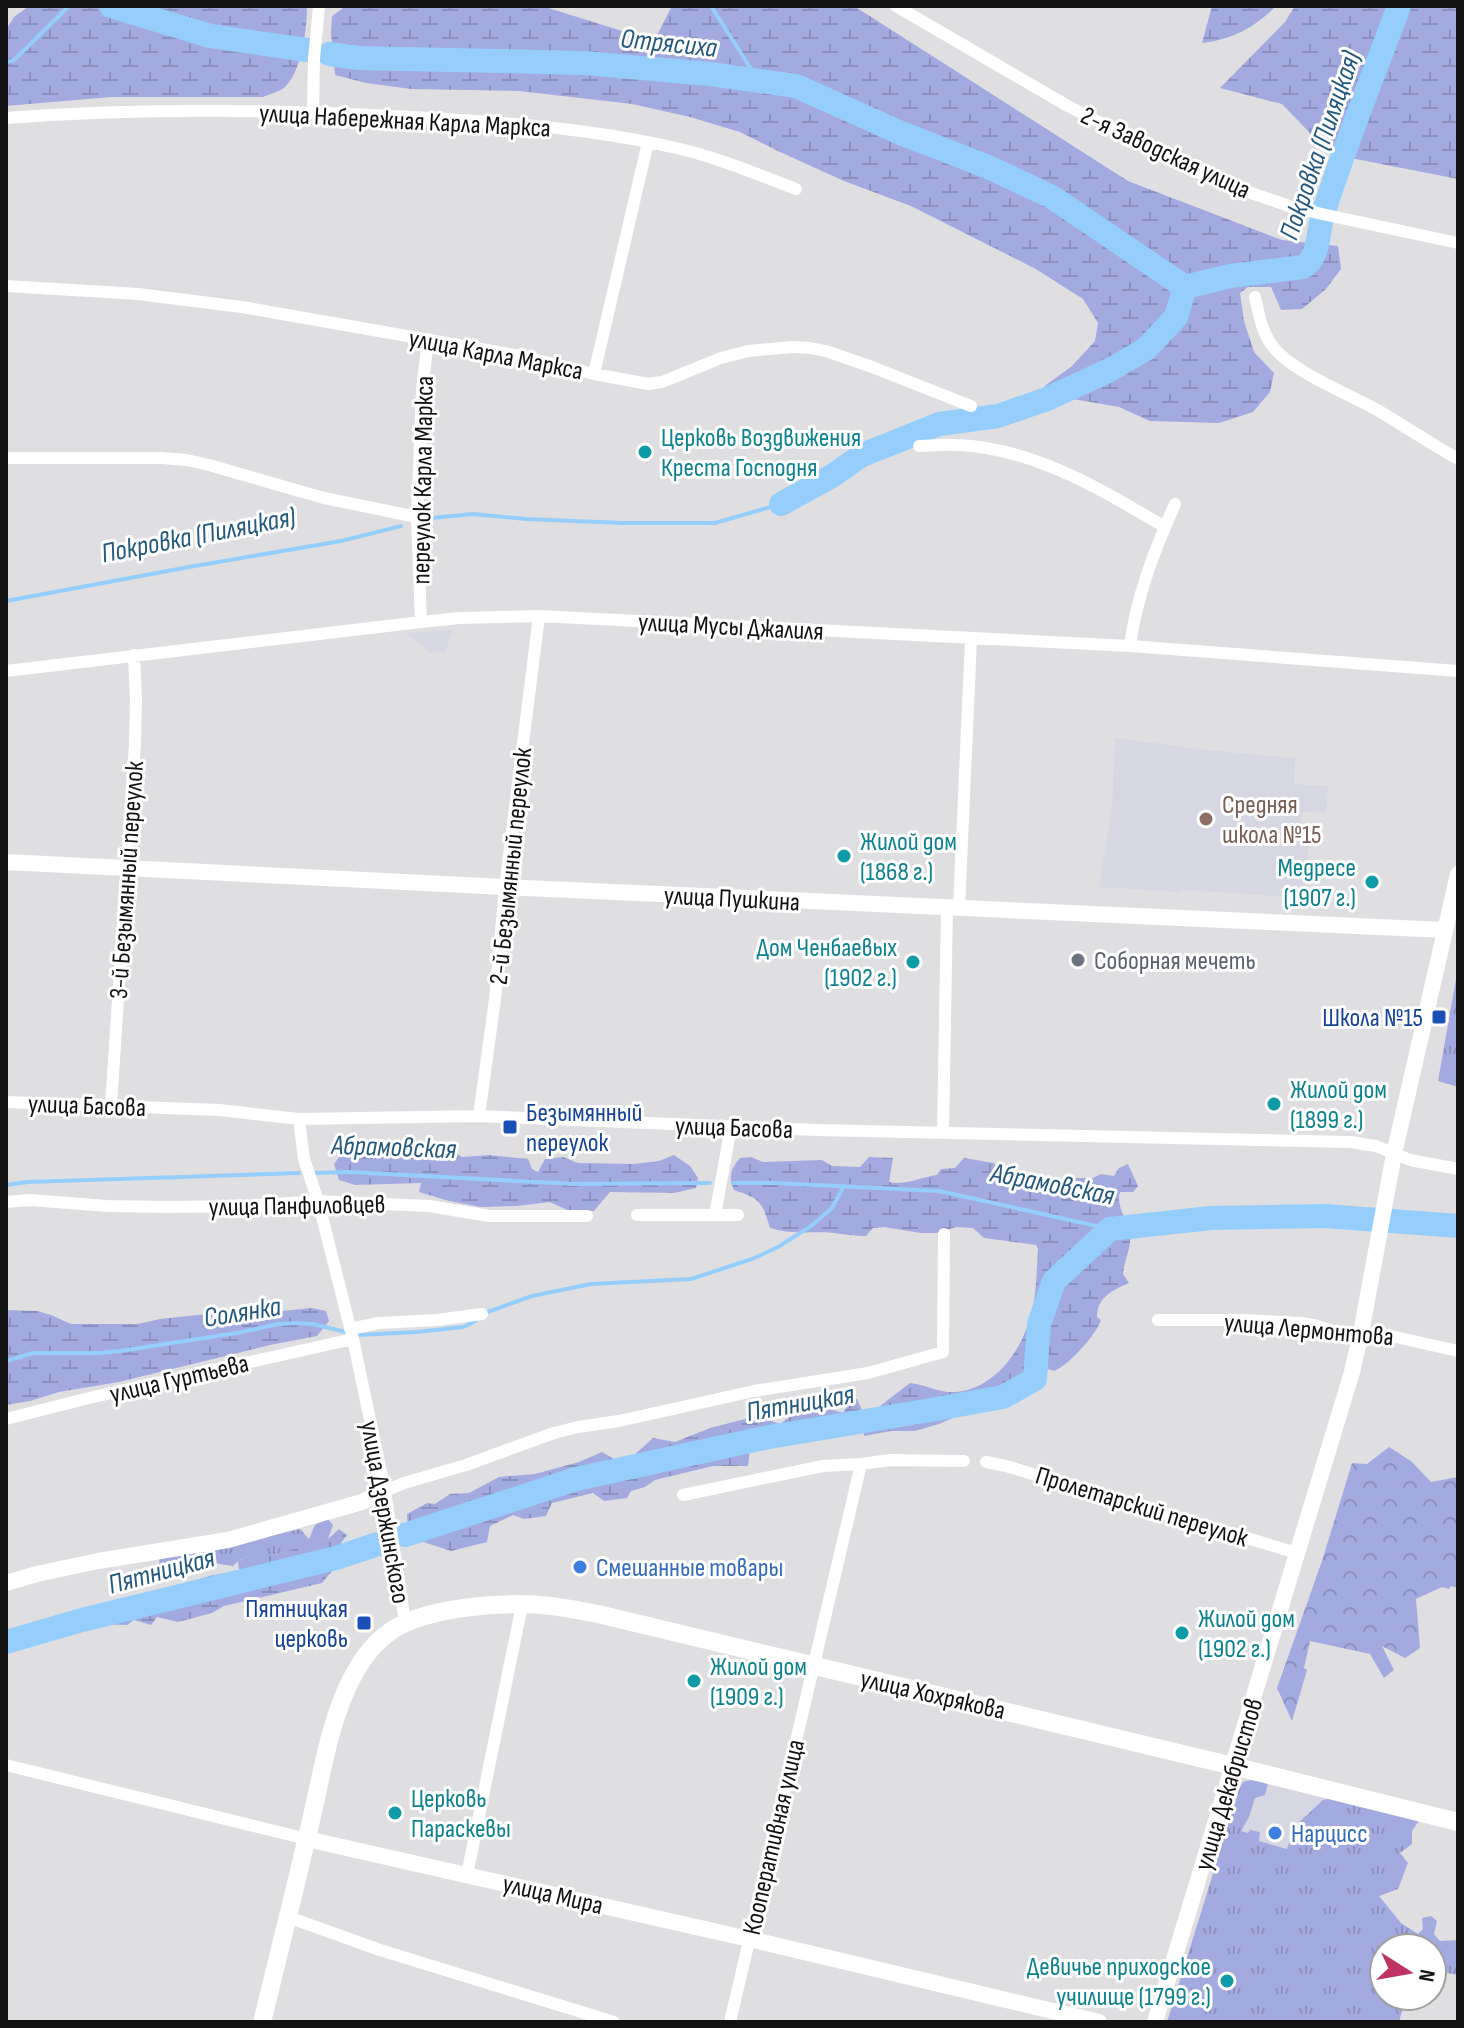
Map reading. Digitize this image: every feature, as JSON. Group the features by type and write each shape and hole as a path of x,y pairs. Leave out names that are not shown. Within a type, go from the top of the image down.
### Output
{"main road":[{"name":"улица Хохрякова","path":"405,1622 425,1615 486,1606 548,1606 598,1614 1458,1822"},
{"name":"улица Дзержинского","path":"262,2022 336,1717 353,1675 374,1644 405,1622"}],"street":[{"path":"313,111 319,6"},
{"name":"2-я Заводская улица","path":"896,6 1066,105 1222,183 1292,207 1458,243"},
{"name":"улица Набережная Карла Маркса","path":"6,118 154,111 313,111 541,126 592,132 678,149 796,189"},
{"path":"594,374 648,142"},
{"name":"улица Карла Маркса","path":"6,286 179,298 521,356 648,384 662,382 711,361 748,351 811,348 858,362 971,406"},
{"path":"1255,297 1266,338 1276,351 1458,459"},
{"name":"переулок Карла Маркса","path":"421,622 417,517 422,390 428,339"},
{"path":"919,446 975,446 1034,460 1086,481 1165,527"},
{"path":"6,458 187,460 345,504 417,517"},
{"path":"1130,646 1142,590 1175,504"},
{"name":"улица Мусы Джалиля","path":"6,671 459,618 539,616 1130,646 1458,671"},
{"name":"2-й Безымянный переулок","path":"479,1116 539,616"},
{"path":"943,1133 953,908 971,639"},
{"name":"3-й Безымянный переулок","path":"111,1105 135,744 134,655"},
{"name":"улица Пушкина","path":"6,862 1451,930"},
{"path":"1394,1154 1451,930 1458,874"},
{"name":"улица Басова","path":"6,1102 219,1110 299,1119 479,1116 731,1127 1351,1142 1376,1146 1410,1160 1458,1169"},
{"name":"улица Дзержинского","path":"299,1119 304,1159 318,1201 351,1334 385,1491 405,1622"},
{"path":"715,1215 731,1127"},
{"name":"улица Декабристов","path":"1155,2022 1340,1415 1361,1333 1394,1154"},
{"name":"улица Панфиловцев","path":"6,1202 30,1200 107,1206 181,1207 318,1201 409,1204 489,1216 587,1216"},
{"path":"637,1215 738,1215"},
{"path":"6,1583 98,1561 228,1540 362,1502 404,1483 578,1427 754,1391 868,1373 943,1352 944,1234"},
{"name":"улица Гуртьева","path":"6,1419 351,1334 379,1323 482,1314"},
{"name":"улица Лермонтова","path":"1158,1320 1301,1323 1335,1332 1397,1336 1458,1351"},
{"path":"683,1495 823,1466 890,1460 964,1461"},
{"name":"Пролетарский переулок","path":"986,1462 1136,1503 1297,1553"},
{"name":"Кооперативная улица","path":"730,2022 861,1464"},
{"path":"467,1875 522,1605"},
{"name":"улица Мира","path":"6,1765 307,1839 1099,2022"},
{"path":"288,1917 380,1950 614,2022"}],"shaded area":[{"path":"453,630 445,652 430,653 406,633"},
{"name":"Средняя школа №15","path":"1115,738 1295,758 1294,784 1328,786 1326,813 1302,812 1301,825 1310,825 1305,898 1099,887 1112,809"},
{"path":"1268,1783 1330,1798 1314,1809 1287,1849 1258,1841 1259,1831 1240,1831 1249,1817 1255,1797"}],"green space":[{"path":"29,6 307,6 305,36 296,69 284,88 263,97 111,97 6,106 6,30 14,17"},
{"path":"346,6 542,6 654,41 672,6 854,6 1128,181 1282,240 1338,246 1341,269 1326,289 1302,309 1281,310 1271,287 1248,287 1240,293 1244,321 1254,352 1274,373 1270,392 1253,412 1219,423 1150,421 1119,407 1073,399 1026,407 1095,341 1098,323 1083,299 1034,268 911,206 844,181 740,132 690,117 632,104 519,91 411,89 335,75 332,16"},
{"path":"1212,6 1276,6 1242,31 1224,39 1202,43"},
{"path":"1295,6 1458,6 1458,179 1330,154 1282,104 1220,88 1285,22"},
{"path":"1458,968 1458,1087 1438,1081"},
{"path":"357,1148 429,1148 453,1151 462,1157 489,1155 528,1159 532,1169 538,1172 545,1159 563,1157 578,1163 634,1164 659,1161 674,1155 690,1166 698,1178 696,1188 674,1193 610,1192 594,1211 567,1210 550,1202 481,1207 419,1192 421,1183 355,1185 339,1180 334,1164 343,1152"},
{"path":"751,1157 763,1162 822,1160 832,1166 860,1167 869,1157 893,1158 889,1182 894,1183 937,1175 941,1169 955,1168 964,1158 994,1163 1001,1173 1012,1179 1023,1177 1046,1185 1059,1184 1069,1178 1093,1178 1101,1174 1114,1176 1119,1168 1128,1164 1138,1186 1133,1192 1120,1192 1119,1198 1130,1236 1123,1274 1129,1283 1103,1299 1098,1310 1097,1317 1101,1320 1098,1326 1067,1363 1054,1371 1043,1369 1020,1379 1025,1387 1021,1392 939,1424 915,1431 864,1436 862,1418 856,1412 851,1432 831,1432 817,1440 809,1437 750,1449 748,1466 713,1466 655,1480 631,1491 627,1498 604,1501 593,1493 552,1503 546,1516 524,1519 513,1515 490,1526 487,1542 451,1551 414,1539 408,1529 407,1514 427,1503 435,1504 450,1494 469,1493 499,1477 535,1474 602,1452 616,1460 632,1457 653,1438 675,1442 710,1428 757,1416 780,1424 810,1408 843,1413 852,1399 857,1399 862,1410 871,1413 910,1383 947,1392 974,1388 996,1374 1014,1354 1030,1321 1037,1270 1036,1245 984,1238 973,1228 956,1227 937,1233 921,1233 884,1227 873,1228 866,1236 770,1228 759,1203 734,1190 732,1185 731,1173 737,1162 740,1158"},
{"path":"312,1308 326,1311 329,1321 317,1336 6,1405 6,1310 37,1311 71,1324 138,1324 216,1313 241,1315"},
{"path":"1389,1447 1411,1461 1431,1482 1458,1477 1458,1588 1442,1587 1416,1599 1420,1648 1405,1658 1382,1646 1394,1670 1384,1678 1370,1654 1310,1641 1304,1668 1307,1670 1292,1721 1277,1688 1322,1561 1352,1463 1367,1464"},
{"path":"327,1518 333,1525 328,1539 289,1552 248,1557 233,1566 207,1562 196,1569 188,1564 173,1571 159,1564 160,1556 300,1529 309,1539 315,1525"},
{"path":"339,1529 347,1535 341,1543 342,1559 322,1583 224,1606 212,1613 178,1622 157,1617 151,1625 134,1620 127,1625 61,1620 213,1575 239,1571 238,1561 251,1555 277,1554 328,1539"},
{"path":"1243,1782 1268,1783 1265,1795 1255,1798 1241,1831 1260,1832 1259,1841 1287,1849 1295,1826 1323,1800 1330,1798 1420,1819 1412,1831 1412,1844 1400,1853 1408,1863 1398,1889 1379,1896 1401,1923 1415,1932 1368,1932 1368,2012 1402,2012 1399,2022 1167,2022"},
{"path":"1431,1916 1437,1921 1434,1932 1420,1932 1423,1929 1422,1918"},
{"path":"1458,1940 1458,1975 1448,1973 1448,1941"}],"waterway":[{"path":"6,62 13,61 69,6"},
{"name":"Отрясиха","path":"111,6 210,36 307,50"},
{"path":"711,6 758,80"},
{"name":"Покровка (Пиляцкая)","path":"781,504 832,476 862,455 939,424 998,416 1047,399 1110,370 1146,349 1176,317 1185,287 1230,276 1303,267 1316,250 1322,218 1341,159 1399,6"},
{"name":"Отрясиха","path":"329,54 359,58 584,63 710,74 796,86 1052,197 1185,287"},
{"name":"Покровка (Пиляцкая)","path":"432,518 473,514 623,523 715,523 781,504"},
{"name":"Покровка (Пиляцкая)","path":"6,601 341,541 401,526"},
{"name":"Абрамовская","path":"315,1173 349,1172 573,1184 710,1183"},
{"name":"Абрамовская","path":"6,1185 299,1173"},
{"name":"Абрамовская","path":"733,1183 939,1191 1110,1229"},
{"name":"Солянка","path":"6,1361 33,1353 120,1351 278,1324 313,1324 358,1335 463,1327 482,1314 532,1296 591,1284 691,1279 752,1259 811,1226 832,1208 844,1186"},
{"name":"Пятницкая","path":"405,1535 576,1479 769,1437 1003,1397 1035,1379 1039,1324 1054,1281 1110,1229 1211,1218 1325,1216 1458,1226"},
{"name":"Пятницкая","path":"6,1642 82,1620 336,1558 378,1544"}],"place":[{"name":"Церковь Воздвижения Креста Господня","path":"645,452"},
{"name":"Средняя школа №15","path":"1206,819"},
{"name":"Жилой дом (1868 г.)","path":"844,856"},
{"name":"Медресе (1907 г.)","path":"1372,882"},
{"name":"Соборная мечеть","path":"1078,960"},
{"name":"Дом Ченбаевых (1902 г.)","path":"913,962"},
{"name":"Школа №15","path":"1439,1017"},
{"name":"Жилой дом (1899 г.)","path":"1274,1104"},
{"name":"Безымянный переулок","path":"510,1127"},
{"name":"Смешанные товары","path":"580,1567"},
{"name":"Пятницкая церковь","path":"364,1623"},
{"name":"Жилой дом (1902 г.)","path":"1182,1633"},
{"name":"Жилой дом (1909 г.)","path":"694,1681"},
{"name":"Церковь Параскевы","path":"395,1813"},
{"name":"Нарцисс","path":"1275,1833"},
{"name":"Девичье приходское училище (1799 г.)","path":"1227,1981"}]}
